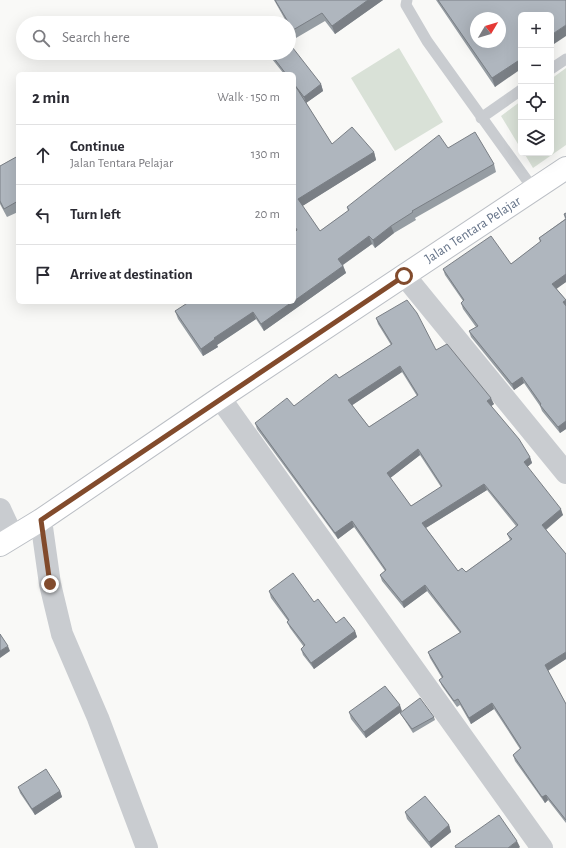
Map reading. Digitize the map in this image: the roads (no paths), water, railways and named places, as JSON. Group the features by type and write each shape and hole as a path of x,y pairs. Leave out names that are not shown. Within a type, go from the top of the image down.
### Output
{"main road":[{"name":"Jalan Tentara Pelajar","path":"6,541 41,520 220,398 566,168"}],"street":[{"path":"404,276 566,473"},
{"path":"220,398 542,848"},
{"path":"0,509 6,541"},
{"path":"41,520 50,584 62,634 98,718 147,848"}],"lane":[{"path":"407,0 406,5 427,41 534,190"},
{"path":"554,67 566,59"},
{"path":"481,118 518,92"}]}
